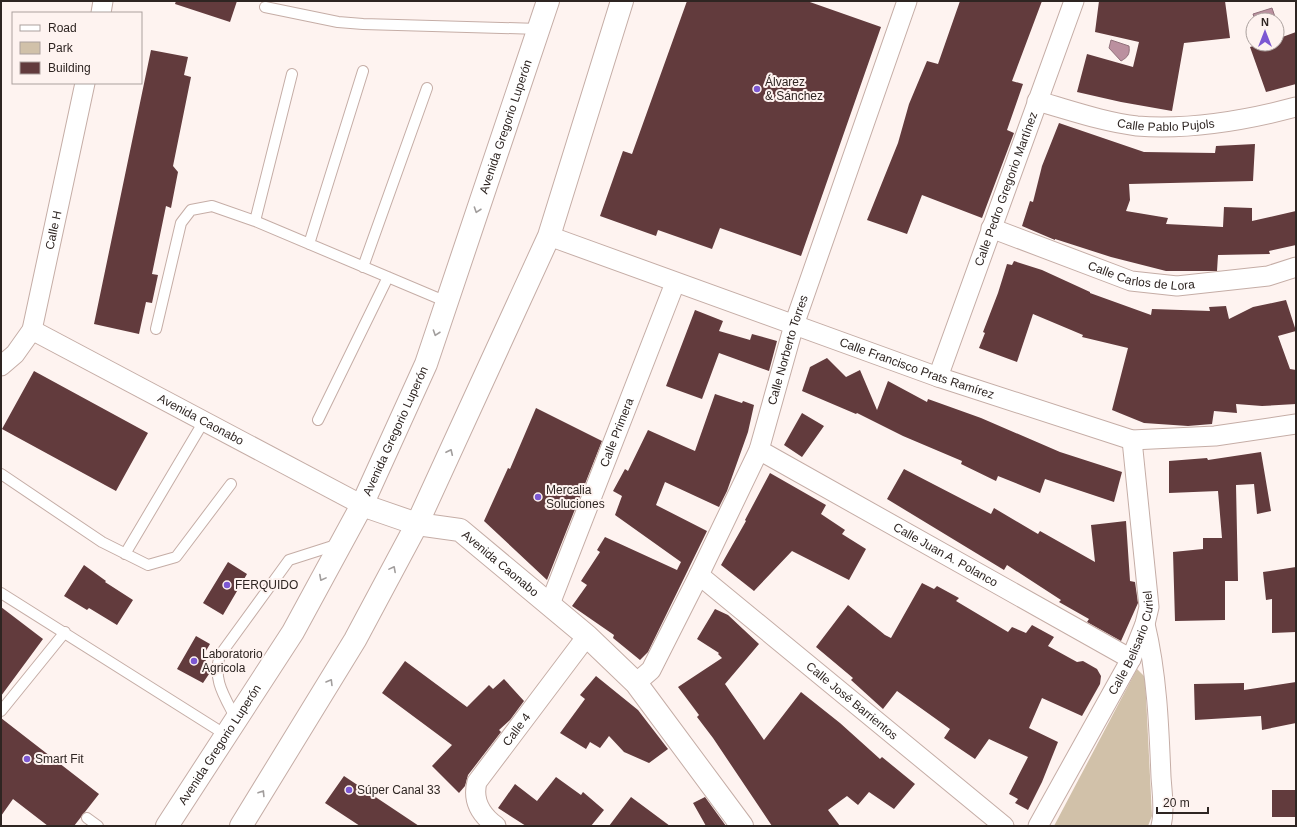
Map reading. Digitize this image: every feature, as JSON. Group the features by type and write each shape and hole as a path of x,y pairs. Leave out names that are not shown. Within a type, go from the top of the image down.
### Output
{"main road":[{"name":"Avenida Gregorio Luperón","path":"167,826 293,632 362,504 426,364 548,1"},
{"path":"241,826 355,640 417,524 549,236 622,1"},
{"name":"Avenida Caonabo","path":"362,504 417,524 460,530 550,604 587,636 636,683 742,826"}],"street":[{"path":"101,12 103,1"},
{"name":"Calle Norberto Torres","path":"636,683 651,670 700,575 759,450 794,325 907,1"},
{"name":"Calle Pedro Gregorio Martínez","path":"938,377 1074,1"},
{"name":"Calle H","path":"1,366 14,354 32,330 85,84"},
{"name":"Calle Pablo Pujols","path":"1037,101 1104,120 1137,126 1219,123 1262,116 1296,107"},
{"name":"Calle Carlos de Lora","path":"991,228 1131,281 1176,286 1268,276 1296,267"},
{"name":"Calle Francisco Prats Ramírez","path":"549,236 938,377 1132,440 1215,436 1296,424"},
{"name":"Calle Primera","path":"550,604 675,282"},
{"name":"Avenida Caonabo","path":"32,330 362,504"},
{"name":"Calle Belisario Curiel","path":"1038,826 1131,659 1145,624 1149,607 1132,440"},
{"name":"Calle Juan A. Polanco","path":"759,450 1131,659"},
{"name":"Calle José Barrientos","path":"700,575 1004,826"},
{"path":"1145,624 1152,654 1159,722 1162,802 1161,826"},
{"name":"Calle 4","path":"496,826 486,819 477,804 475,789 477,782 587,636"}],"lane":[{"path":"265,7 338,22 539,29"},
{"path":"309,244 363,71"},
{"path":"255,221 292,74"},
{"path":"363,267 427,88"},
{"path":"156,329 181,223 191,210 212,206 255,221 446,302"},
{"path":"318,420 388,277"},
{"path":"125,554 204,421"},
{"path":"1,474 102,542 148,565 176,557 231,484"},
{"path":"231,727 217,680 216,666 220,655 289,560 341,543"},
{"path":"1,593 65,632 231,727"},
{"path":"1,710 65,632"},
{"path":"87,818 98,826"}],"green space":[{"path":"1137,669 1145,677 1152,816 1148,826 1054,826"}],"shaded area":[{"path":"1272,8 1273,12 1259,12"},
{"path":"1111,40 1129,46 1128,55 1121,61 1109,48"}],"building":[{"path":"176,1 237,1 230,22 175,4"},
{"name":"Álvarez & Sánchez","path":"687,1 807,1 881,27 801,256 720,228 712,249 658,230 656,236 600,216 623,151 632,154"},
{"path":"960,1 1042,1 1012,81 1023,84 1007,130 1014,133 982,218 922,195 907,234 867,220 898,143 909,104 927,61 938,64"},
{"path":"1099,1 1225,1 1230,38 1184,43 1172,111 1077,92 1087,54 1133,67 1139,42 1095,32"},
{"path":"1296,32 1296,84 1266,92 1252,52 1285,52 1285,36"},
{"path":"151,50 188,57 184,75 191,77 173,166 178,172 171,208 166,206 152,274 158,275 152,303 146,302 139,334 94,324"},
{"path":"1059,123 1144,152 1215,153 1216,146 1255,144 1253,181 1129,184 1130,200 1126,211 1168,218 1166,224 1223,227 1224,207 1252,208 1252,221 1296,211 1296,245 1269,251 1270,254 1218,255 1217,271 1166,271 1111,257 1055,240 1022,226 1030,201 1033,202 1042,166"},
{"path":"1014,261 1042,270 1090,293 1151,315 1152,309 1210,311 1209,307 1226,306 1229,319 1253,307 1286,300 1296,331 1278,336 1290,369 1296,370 1296,404 1262,406 1236,404 1237,413 1214,411 1212,424 1188,426 1144,423 1112,410 1128,348 1082,337 1083,335 1033,314 1017,362 979,348 985,333 983,332 1007,264 1012,265"},
{"path":"695,310 723,321 719,331 750,340 752,334 777,341 769,371 719,353 702,399 666,386"},
{"path":"827,358 846,377 860,370 877,410 888,381 927,402 928,399 981,418 1060,452 1122,472 1114,502 1045,479 1040,493 998,476 996,481 961,464 962,461 903,436 857,413 856,414 802,391 810,367"},
{"path":"34,371 148,433 116,491 2,429"},
{"path":"715,394 742,403 743,401 754,405 748,432 727,491 719,507 665,482 656,505 707,531 648,652 640,660 613,638 614,635 572,606 587,585 581,581 600,552 597,550 605,537 677,570 681,562 615,515 622,496 613,491 625,469 628,471 648,430 695,451"},
{"name":"Mercalia Soluciones","path":"536,408 602,441 547,580 484,521 508,468 510,469"},
{"path":"802,413 824,426 802,457 784,445"},
{"path":"1261,452 1271,511 1257,514 1254,484 1236,485 1238,581 1225,581 1225,620 1175,621 1173,552 1203,549 1203,538 1222,538 1218,491 1169,493 1169,461 1207,458 1208,460"},
{"path":"904,469 991,514 994,508 1038,534 1040,531 1095,562 1091,525 1126,521 1130,581 1135,582 1138,603 1121,641 1087,622 1089,619 1059,602 1061,600 1007,565 1004,570 887,499"},
{"path":"770,473 826,505 821,514 845,530 842,534 866,549 849,580 792,551 754,591 721,565 746,521 745,520"},
{"name":"FERQUIDO","path":"228,562 247,574 223,615 203,603"},
{"path":"84,565 106,581 105,582 133,600 117,625 89,608 87,610 64,596"},
{"path":"1296,567 1296,632 1272,633 1272,599 1266,600 1263,572"},
{"path":"922,583 934,589 937,586 959,598 956,601 1008,632 1012,627 1026,633 1032,625 1054,637 1048,646 1077,662 1083,661 1097,669 1101,676 1100,684 1082,716 1042,698 1029,728 1058,742 1042,782 1028,810 1015,803 1018,799 1009,794 1028,757 989,739 975,759 944,738 950,729 897,691 883,709 851,680 853,678 816,647 848,605 885,635 891,638"},
{"path":"1,607 43,639 1,696"},
{"path":"715,609 728,615 759,644 725,684 764,740 801,692 840,723 880,759 882,757 915,784 894,809 869,792 858,805 847,796 828,810 840,826 772,826 713,738 697,717 699,715 678,687 722,658 718,654 719,653 697,639"},
{"name":"Laboratorio Agricola","path":"196,636 210,644 204,654 209,674 203,683 177,669"},
{"path":"405,661 467,707 489,685 493,689 504,679 524,701 510,720 499,730 501,732 468,775 465,786 459,793 432,766 452,745 382,693"},
{"path":"596,676 638,710 668,749 649,763 624,752 609,736 600,748 590,742 586,749 560,733 585,699 580,695"},
{"path":"1296,682 1296,723 1262,730 1261,716 1195,720 1194,684 1244,683 1244,690"},
{"name":"Smart Fit","path":"1,718 99,794 74,826 48,826 13,799 1,816"},
{"name":"Súper Canal 33","path":"344,776 419,826 360,826 325,803"},
{"path":"556,777 581,795 583,792 604,810 591,826 526,826 498,808 515,784 537,801"},
{"path":"1272,790 1296,790 1296,817 1272,817"},
{"path":"631,797 670,826 609,826"},
{"path":"705,797 726,826 706,826 693,803"}],"place":[{"name":"Álvarez & Sánchez","path":"757,89"},
{"name":"Mercalia Soluciones","path":"538,497"},
{"name":"FERQUIDO","path":"227,585"},
{"name":"Laboratorio Agricola","path":"194,661"},
{"name":"Smart Fit","path":"27,759"},
{"name":"Súper Canal 33","path":"349,790"}]}
